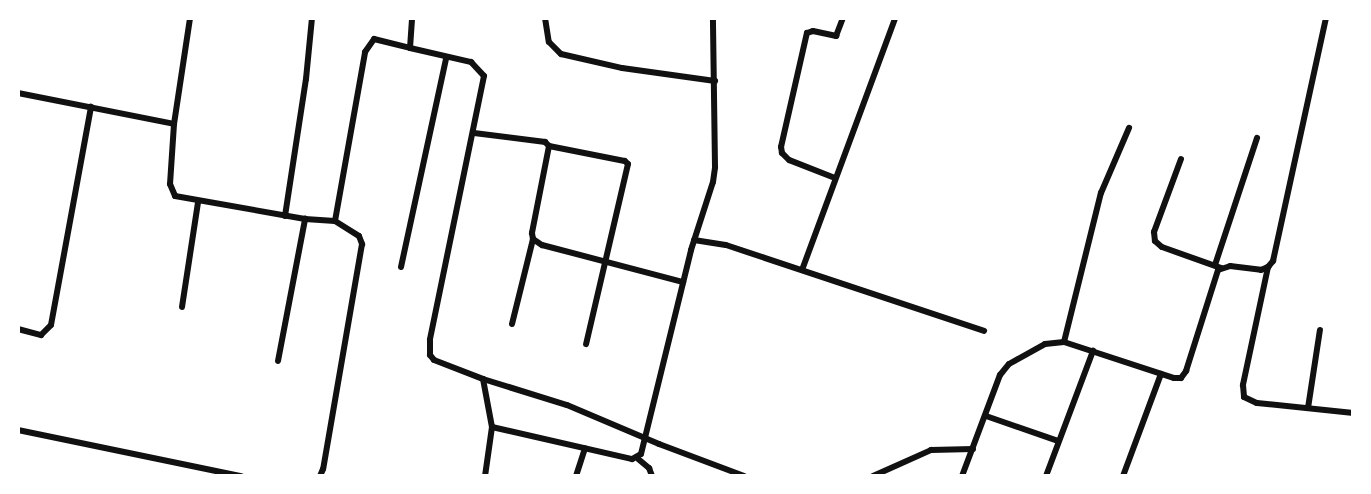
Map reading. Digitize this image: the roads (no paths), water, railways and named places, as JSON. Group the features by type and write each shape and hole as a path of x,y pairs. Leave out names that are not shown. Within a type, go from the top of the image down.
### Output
{"street":[{"path":"190,18 174,124 171,191 175,196 198,202 305,219 335,221 359,236 362,244 320,476"},
{"path":"285,216 306,79 312,18"},
{"path":"410,48 412,18"},
{"path":"545,18 549,42 561,54 622,68 714,81"},
{"path":"637,458 645,438 683,282 715,166 713,18"},
{"path":"835,178 789,160 781,147 807,33 813,31 836,36 843,18"},
{"path":"802,270 895,18"},
{"path":"1180,159 1154,232 1155,241 1162,247 1218,266 1261,270 1268,267 1273,261 1326,18"},
{"path":"335,221 364,52 374,39 446,58 471,62 484,75 430,347 434,360 483,379 567,405 731,474 744,476"},
{"path":"401,267 446,58"},
{"path":"18,93 174,124"},
{"path":"18,329 41,335 51,325 91,107"},
{"path":"1065,342 1101,194 1129,128"},
{"path":"474,133 545,142 549,146 627,162 586,344"},
{"path":"962,476 1004,368 1045,344 1065,342 1161,374 1180,378 1186,371 1257,138"},
{"path":"512,324 533,239 532,233 549,146"},
{"path":"182,307 198,202"},
{"path":"278,361 305,219"},
{"path":"533,239 542,245 683,282"},
{"path":"694,240 726,245 984,331"},
{"path":"1268,267 1242,385 1244,397 1257,403 1353,413"},
{"path":"1308,408 1320,330"},
{"path":"1046,476 1093,351"},
{"path":"1123,476 1161,374"},
{"path":"483,379 492,427 485,476"},
{"path":"986,416 1058,441"},
{"path":"492,427 637,458 649,468 652,476"},
{"path":"18,430 241,476"},
{"path":"576,476 585,448"},
{"path":"873,476 931,450 973,449"}]}
